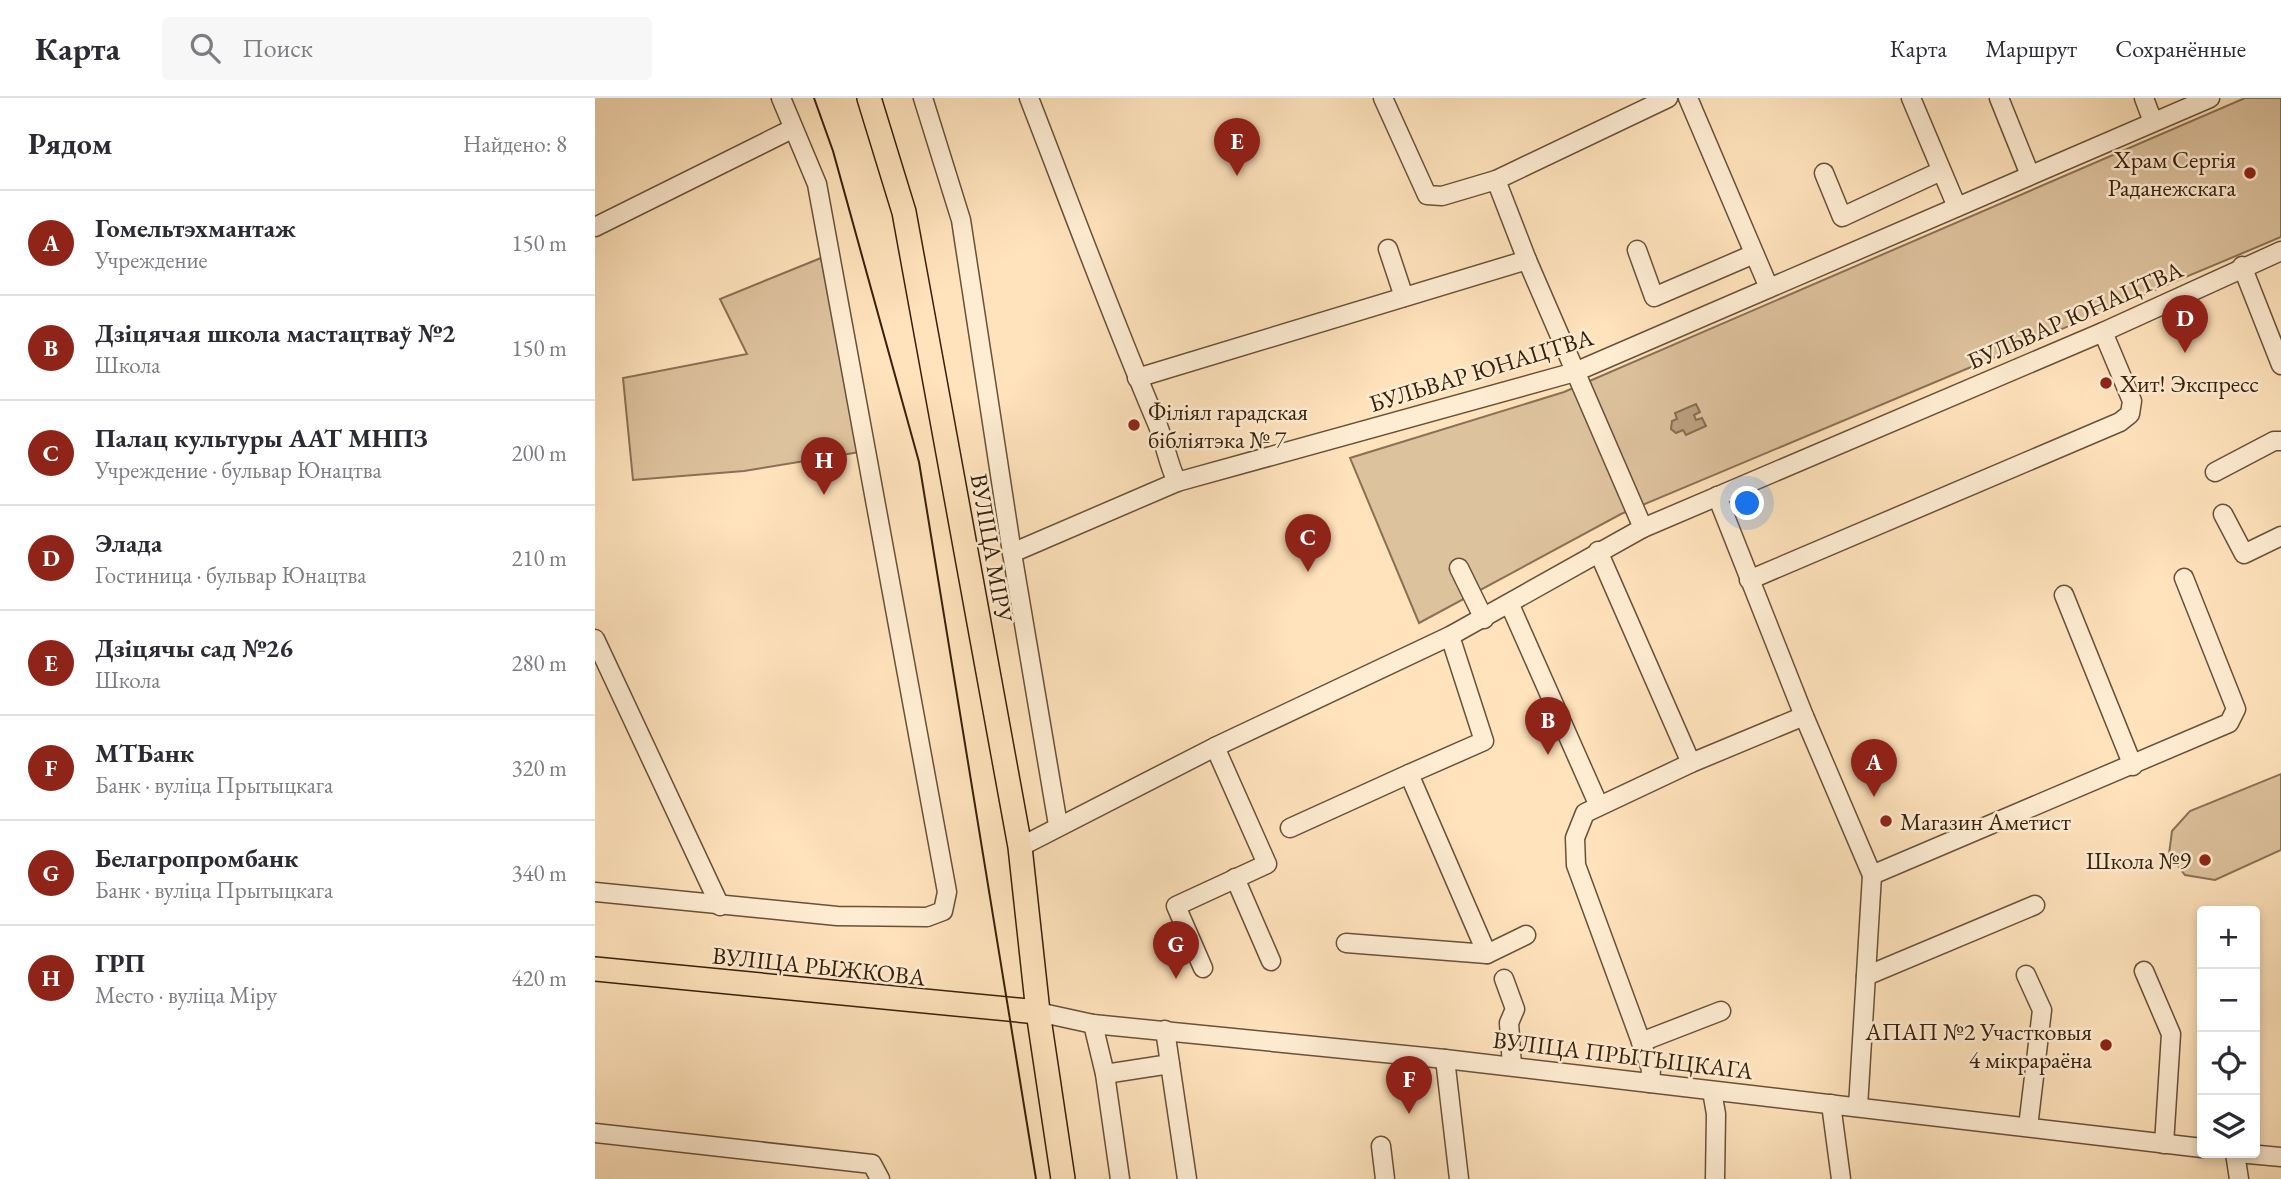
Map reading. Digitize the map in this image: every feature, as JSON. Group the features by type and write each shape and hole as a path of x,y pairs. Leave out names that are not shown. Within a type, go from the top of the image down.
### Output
{"main road":[{"name":"ВУЛІЦА МІРУ","path":"869,98 904,212 1020,847 1038,1012 1063,1179"},
{"name":"ВУЛІЦА РЫЖКОВА","path":"595,969 1038,1012"}],"street":[{"path":"595,892 837,916 926,917 943,911 947,892 817,184 781,98"},
{"path":"923,98 961,220 1012,553 1058,825"},
{"path":"1029,98 1137,378 1158,425 1168,463 1177,482"},
{"path":"1383,98 1427,195 1442,196 1496,180 1668,98"},
{"path":"1688,98 1769,288"},
{"path":"1911,98 1957,207"},
{"path":"1999,98 2030,176"},
{"path":"2144,98 2153,122"},
{"name":"БУЛЬВАР ЮНАЦТВА","path":"1012,553 1177,482 1575,372 2210,98"},
{"path":"595,227 792,129"},
{"path":"1824,173 1842,217 1941,171"},
{"path":"1496,180 1527,260 1643,528"},
{"path":"1388,248 1404,297"},
{"path":"1637,250 1654,298 1754,254"},
{"name":"БУЛЬВАР ЮНАЦТВА","path":"1020,847 1058,825 1215,747 1484,619 1598,551 1643,528 2103,332 2242,266 2281,251"},
{"path":"1137,378 1527,260"},
{"path":"2242,266 2281,365"},
{"path":"1749,580 2120,422 2130,414 2133,401 2103,332"},
{"path":"2215,472 2274,441 2281,440"},
{"path":"1717,496 1804,716 1872,875 1858,1107"},
{"path":"2223,514 2244,554 2281,536"},
{"path":"1598,551 1691,763"},
{"path":"1459,568 1484,619"},
{"path":"1872,875 2221,728 2235,716 2234,702 2184,578"},
{"path":"2064,595 2133,766"},
{"path":"1510,605 1599,806"},
{"path":"1290,828 1484,741 1450,636"},
{"path":"595,639 720,906"},
{"path":"1650,1083 1651,1069 1576,865 1575,838 1585,813 1691,763 1804,716"},
{"path":"1203,968 1176,906 1268,864 1215,747"},
{"path":"1409,774 1487,954"},
{"path":"1235,878 1271,961"},
{"path":"1866,976 2035,905"},
{"path":"1346,943 1487,954 1526,935"},
{"path":"2144,971 2171,1034 2164,1144"},
{"path":"2026,975 2042,1010 2028,1127"},
{"path":"1504,979 1515,1009 1510,1023 1512,1066"},
{"path":"1641,1042 1721,1011"},
{"name":"ВУЛІЦА ПРЫТЫЦКАГА","path":"1038,1012 1093,1024 1512,1066 2197,1148"},
{"path":"1093,1024 1105,1074 1120,1179"},
{"path":"1165,1030 1187,1179"},
{"path":"1445,1059 1459,1179"},
{"path":"1105,1074 1170,1064"},
{"path":"1712,1091 1716,1114 1715,1179"},
{"path":"1831,1104 1841,1179"},
{"path":"595,1133 872,1164 880,1179"},
{"path":"1381,1146 1385,1179"},
{"path":"2260,1155 2281,1157"},
{"path":"2237,1158 2239,1179"}],"shaded area":[{"path":"2245,98 2281,98 2281,237 1621,514 1419,623 1350,458 1564,392"},
{"path":"821,258 860,452 744,471 633,480 623,378 747,354 720,299"},
{"path":"1696,404 1700,412 1694,415 1696,420 1702,418 1706,426 1686,435 1683,430 1676,433 1671,429 1672,421 1677,419 1675,413"},
{"path":"2281,774 2281,850 2215,880 2185,875 2169,854 2172,831 2190,811"}],"tram line":[{"path":"814,98 833,151 919,462 1036,1179"}],"place":[{"name":"Храм Сергія Раданежскага","path":"2250,173"},
{"name":"Дзіцячы сад №26","path":"1237,176"},
{"name":"Элада","path":"2185,353"},
{"name":"Хит! Экспресс","path":"2106,383"},
{"name":"Філіял гарадская бібліятэка № 7","path":"1134,425"},
{"name":"ГРП","path":"824,495"},
{"name":"Палац культуры ААТ МНПЗ","path":"1308,572"},
{"name":"Дзіцячая школа мастацтваў №2","path":"1548,755"},
{"name":"Гомельтэхмантаж","path":"1874,797"},
{"name":"Магазин Аметист","path":"1886,821"},
{"name":"Школа №9","path":"2205,860"},
{"name":"Белагропромбанк","path":"1176,979"},
{"name":"АПАП №2 Участковыя 4 мікрараёна","path":"2106,1045"},
{"name":"МТБанк","path":"1409,1114"}]}
